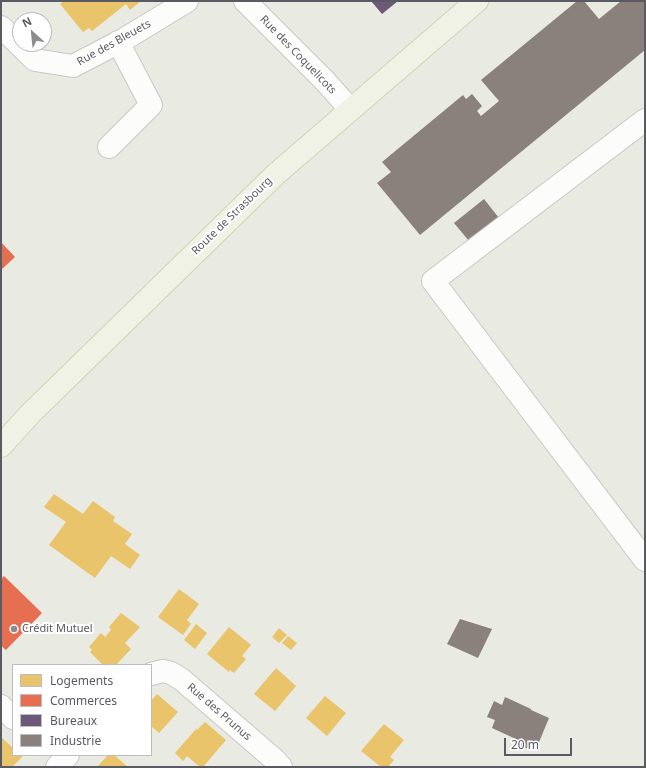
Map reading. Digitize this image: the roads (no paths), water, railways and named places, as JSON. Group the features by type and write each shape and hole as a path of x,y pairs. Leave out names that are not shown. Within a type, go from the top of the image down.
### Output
{"main road":[{"name":"Route de Strasbourg","path":"1,446 30,414 276,174 477,1"}],"street":[{"name":"Rue des Bleuets","path":"1,27 35,60 73,66 118,42 187,1"},
{"name":"Rue des Coquelicots","path":"245,1 325,81 350,109"},
{"path":"109,147 151,105 118,42"},
{"path":"645,120 434,281 645,560"},
{"name":"Rue des Prunus","path":"152,674 163,671 181,679 275,760 281,767"},
{"path":"1,706 12,717"}],"place":[{"name":"Crédit Mutuel","path":"14,629"}]}
